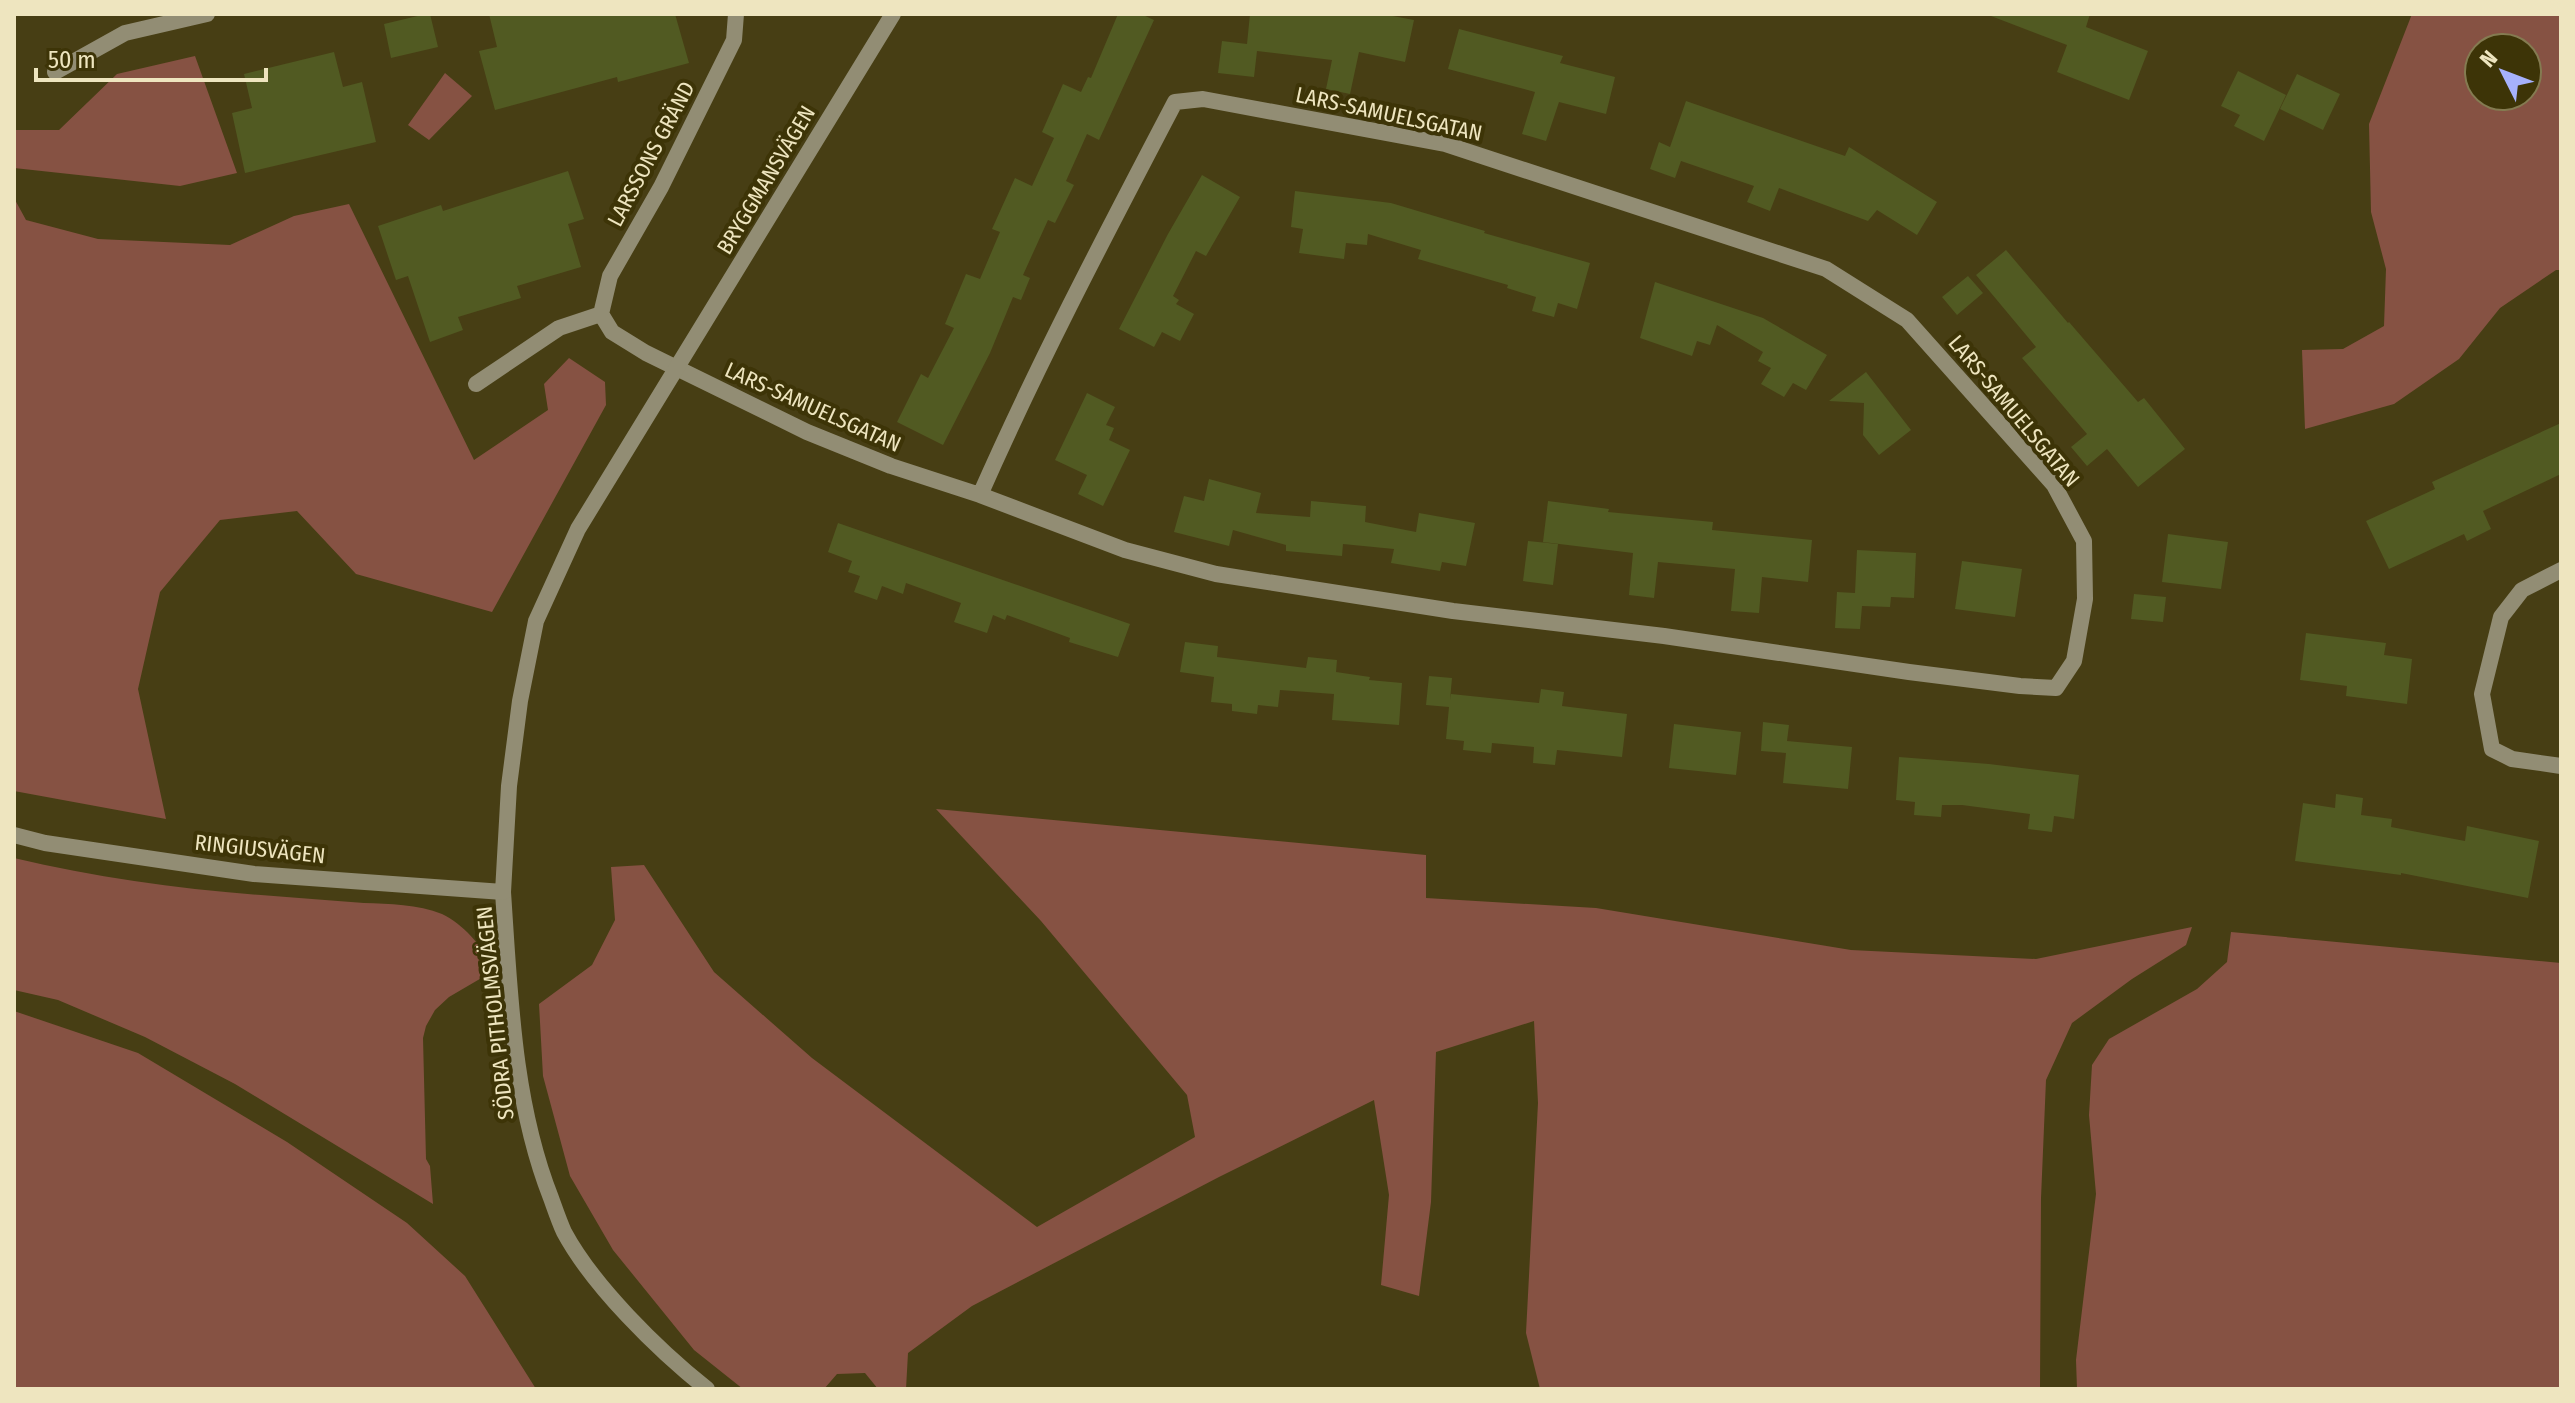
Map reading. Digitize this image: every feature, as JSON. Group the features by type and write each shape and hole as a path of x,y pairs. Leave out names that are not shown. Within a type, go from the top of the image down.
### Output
{"street":[{"path":"55,72 125,33 207,14"},
{"name":"LARSSONS GRÄND","path":"601,314 610,276 661,187 734,40 736,14"},
{"name":"BRYGGMANSVÄGEN","path":"676,369 893,14"},
{"name":"LARS-SAMUELSGATAN","path":"676,369 821,438 891,466 980,495 1125,550 1216,574 1453,611 1664,636 1909,672 2056,688 2074,661 2085,599 2084,541 2054,485 1907,320 1826,269 1445,144 1203,99 1175,102 1077,290 1015,415 980,495"},
{"path":"476,384 559,328 601,314 612,332 676,369"},
{"name":"SÖDRA PITHOLMSVÄGEN","path":"676,369 578,529 536,621 520,701 509,786 503,892 520,1079 538,1165 564,1232 606,1292 680,1368 707,1389"},
{"path":"2561,570 2522,590 2501,617 2482,694 2492,749 2512,759 2561,766"},
{"name":"RINGIUSVÄGEN","path":"14,835 45,843 254,874 503,892"}],"shaded area":[{"path":"2412,14 2561,14 2561,270 2556,270 2500,308 2459,359 2394,404 2305,429 2302,350 2343,349 2384,326 2386,269 2371,212 2369,124"},
{"path":"195,56 237,173 180,186 14,168 14,128 59,130 117,74"},
{"path":"445,73 472,96 429,140 408,125"},
{"path":"14,198 26,220 98,239 230,245 294,216 349,204 474,460 548,410 544,384 569,358 605,382 606,405 492,612 356,574 297,511 220,520 160,592 138,689 166,819 14,791"},
{"path":"936,809 1426,855 1426,898 1596,908 1851,950 2036,959 2192,927 2186,945 2132,979 2072,1023 2046,1080 2041,1198 2040,1389 1540,1389 1526,1333 1538,1103 1534,1021 1436,1052 1431,1202 1419,1296 1381,1285 1389,1195 1374,1100 972,1306 908,1353 906,1389 878,1389 865,1373 837,1374 824,1389 743,1389 694,1350 613,1250 570,1176 543,1076 539,1004 592,965 615,920 611,867 644,865 714,972 812,1058 1037,1227 1195,1137 1187,1095 1041,921"},
{"path":"14,858 168,886 413,906 442,914 457,924 477,943 492,966 490,973 449,997 435,1010 423,1038 426,1159 430,1166 433,1204 235,1084 145,1037 58,1000 14,990"},
{"path":"2231,932 2561,963 2561,1389 2077,1389 2076,1360 2096,1194 2089,1115 2092,1065 2109,1039 2197,989 2227,962"},
{"path":"14,1011 138,1053 287,1142 407,1223 465,1276 536,1389 14,1389"}],"building":[{"path":"430,14 438,47 391,58 384,24"},
{"path":"489,14 675,14 689,63 618,82 617,77 495,110 479,51 497,47"},
{"path":"1118,14 1141,14 1154,20 1099,140 1087,134 1066,181 1074,185 1055,223 1048,220 1023,275 1030,278 1021,300 1013,297 990,353 943,445 897,422 921,374 928,378 954,328 945,324 966,274 980,279 1000,232 992,229 1015,178 1032,186 1054,138 1042,132 1063,84 1081,92 1088,77 1091,78"},
{"path":"1250,14 1382,14 1414,20 1405,62 1359,52 1350,94 1326,89 1332,60 1257,51 1254,77 1218,73 1222,41 1247,44"},
{"path":"1991,14 2090,14 2086,27 2148,51 2129,100 2057,72 2067,45"},
{"path":"1459,29 1563,56 1560,63 1615,77 1606,114 1559,102 1546,141 1522,134 1535,92 1448,69"},
{"path":"334,52 343,87 362,82 376,142 245,173 232,113 252,108 244,74"},
{"path":"2238,71 2286,95 2264,141 2234,126 2240,115 2221,106"},
{"path":"2297,74 2340,94 2323,130 2280,109"},
{"path":"1686,101 1845,156 1849,147 1937,202 1917,235 1877,210 1868,221 1779,188 1770,211 1747,202 1754,186 1681,161 1675,178 1650,169 1659,142 1670,147"},
{"path":"568,171 584,219 568,224 581,267 517,286 521,298 458,317 463,330 430,342 408,276 396,280 378,226 441,205 443,211"},
{"path":"1202,175 1240,197 1206,256 1196,251 1173,296 1179,300 1176,304 1194,314 1180,341 1162,332 1154,347 1119,329"},
{"path":"1295,191 1391,203 1590,263 1577,309 1558,303 1554,317 1532,311 1536,297 1507,288 1508,285 1418,259 1421,250 1368,234 1367,245 1346,243 1344,259 1299,253 1303,229 1291,227"},
{"path":"2006,250 2138,402 2144,398 2185,449 2138,487 2107,449 2087,466 2071,447 2087,434 2022,358 2036,347 1976,275"},
{"path":"1968,276 1983,293 1957,315 1942,297"},
{"path":"1655,282 1763,318 1827,355 1806,390 1793,383 1784,397 1761,384 1771,368 1758,361 1763,352 1717,325 1710,345 1697,341 1692,356 1640,338"},
{"path":"1866,372 1911,430 1879,455 1863,435 1864,403 1829,401"},
{"path":"1087,393 1115,407 1106,425 1114,428 1109,440 1130,450 1103,506 1078,494 1087,475 1055,460"},
{"path":"2561,423 2561,474 2483,511 2491,529 2467,541 2464,534 2389,569 2366,521 2435,489 2432,482"},
{"path":"1209,479 1261,493 1256,513 1310,517 1311,501 1366,506 1365,522 1416,532 1419,513 1475,523 1466,566 1442,562 1440,571 1391,563 1394,549 1343,544 1342,556 1286,551 1286,545 1233,530 1229,546 1174,532 1184,496 1204,501"},
{"path":"1548,501 1609,509 1608,512 1713,522 1712,530 1812,540 1808,582 1762,577 1759,613 1731,611 1735,569 1658,562 1654,598 1629,595 1633,553 1543,542"},
{"path":"838,523 1130,624 1118,657 1069,642 1070,638 1007,615 1005,620 993,615 987,633 954,622 961,603 906,583 903,594 882,586 877,600 854,592 860,576 848,572 852,561 828,552"},
{"path":"2168,534 2228,542 2221,589 2162,582"},
{"path":"1528,541 1558,544 1553,585 1523,581"},
{"path":"1857,550 1916,553 1914,598 1891,597 1890,607 1862,606 1860,629 1835,628 1837,592 1855,593"},
{"path":"1962,561 2022,569 2015,617 1955,609"},
{"path":"2134,594 2166,597 2163,622 2131,619"},
{"path":"2306,633 2386,643 2384,655 2412,659 2407,704 2346,696 2347,686 2300,680"},
{"path":"1185,642 1218,646 1217,657 1306,668 1308,657 1337,660 1336,672 1370,677 1369,680 1402,683 1399,725 1332,720 1334,694 1280,690 1278,707 1258,705 1257,714 1232,711 1232,704 1211,702 1214,677 1180,672"},
{"path":"1429,676 1452,678 1450,700 1451,694 1539,703 1541,689 1564,692 1562,706 1627,714 1622,757 1557,750 1555,765 1533,763 1534,747 1492,743 1491,753 1463,750 1464,741 1446,739 1449,707 1426,705"},
{"path":"1763,722 1789,725 1787,741 1852,747 1848,789 1783,783 1786,753 1761,751"},
{"path":"1674,724 1741,732 1736,775 1669,768"},
{"path":"1899,757 2079,775 2074,819 2054,816 2052,832 2028,829 2030,814 1962,805 1942,805 1941,817 1914,815 1915,802 1896,800"},
{"path":"2336,794 2363,798 2361,815 2392,819 2391,827 2465,841 2467,826 2539,841 2528,898 2401,873 2295,861 2303,803 2335,808"}]}
